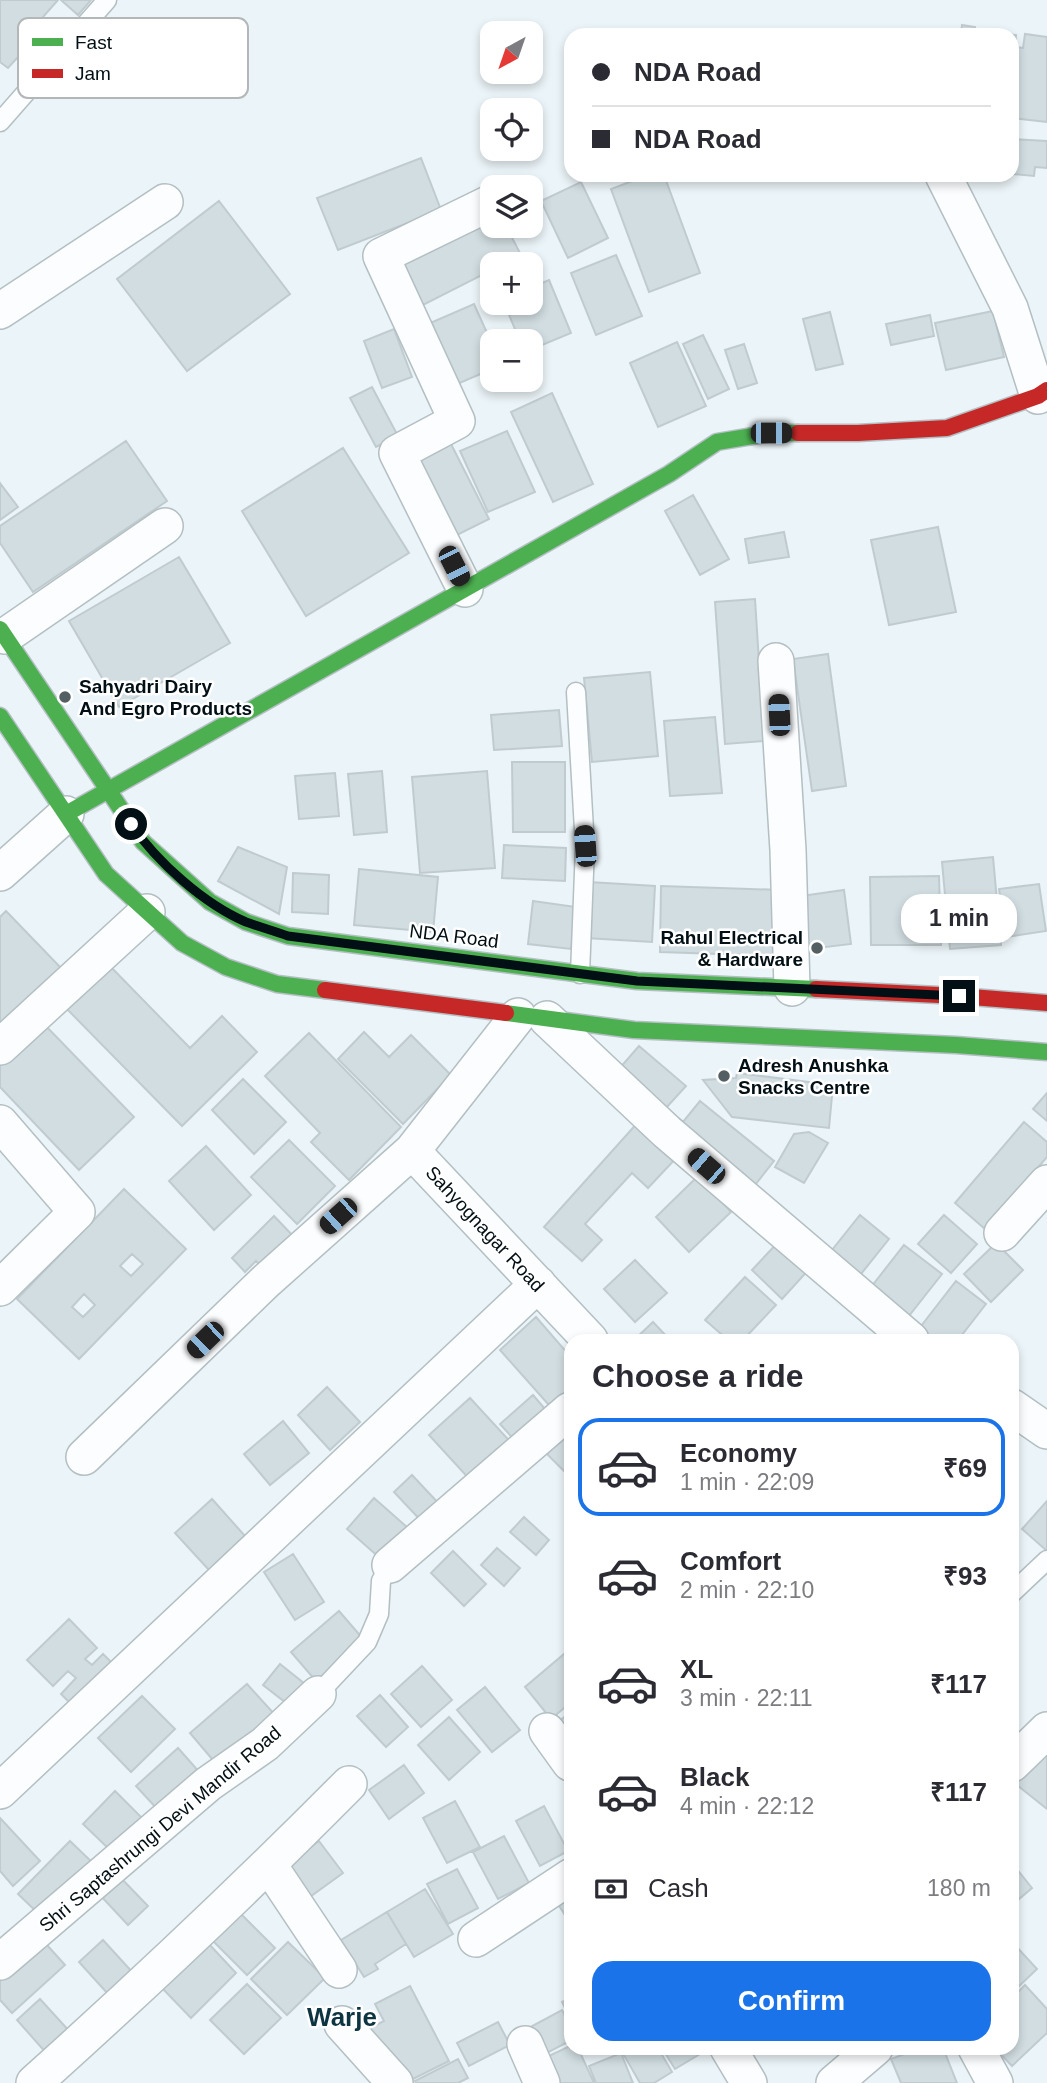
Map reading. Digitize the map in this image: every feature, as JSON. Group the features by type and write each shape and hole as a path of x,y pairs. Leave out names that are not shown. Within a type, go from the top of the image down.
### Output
{"main road":[{"path":"66,814 669,474 717,442 771,433 858,433 947,428 1043,393"},
{"name":"NDA Road","path":"2,632 143,842 210,902 246,922 288,936 532,973 1047,1003"},
{"path":"3,728 106,874 182,943 226,967 277,984 529,1013 634,1030 956,1045 1047,1052"}],"street":[{"path":"947,182 1010,307 1043,393"},
{"path":"0,311 165,202"},
{"path":"465,589 397,453 457,421 382,257 480,208"},
{"path":"2,632 165,526"},
{"path":"776,661 788,850 792,988"},
{"path":"0,873 66,814"},
{"path":"0,1047 147,912"},
{"path":"529,1013 904,1334"},
{"name":"Sahyognagar Road","path":"529,1013 412,1151 584,1334"},
{"path":"0,1123 77,1212 0,1288"},
{"path":"84,1457 265,1282 412,1151"},
{"path":"1002,1233 1047,1183"},
{"path":"0,1791 538,1284"},
{"path":"1019,1413 1047,1431"},
{"path":"390,1564 564,1415"},
{"name":"Shri Saptashrungi Devi Mandir Road","path":"0,1962 208,1784 265,1744 318,1694"},
{"path":"1019,1757 1047,1730"},
{"path":"547,1731 564,1755"},
{"path":"34,2083 137,1991 349,1784"},
{"path":"269,1865 339,1970"},
{"path":"476,1938 564,1881"},
{"path":"342,2024 395,2083"},
{"path":"525,2044 541,2083"},
{"path":"732,2055 749,2083"},
{"path":"834,2083 867,2055"},
{"path":"980,2055 995,2083"}],"lane":[{"path":"91,18 107,0"},
{"path":"0,121 20,98"},
{"path":"576,692 585,846 580,974"},
{"path":"1019,1586 1047,1560"},
{"path":"318,1694 367,1642 379,1614 381,1581 390,1564"}],"building":[{"path":"0,0 58,0 42,18 18,18 18,57 8,68 0,62"},
{"path":"61,0 91,0 78,15"},
{"path":"1025,34 1047,37 1047,122 1019,119 1019,48 1023,48"},
{"path":"1019,139 1047,141 1047,168 1035,167 1034,176 1019,175"},
{"path":"421,158 441,210 338,250 317,198"},
{"path":"581,182 608,238 568,258 543,200"},
{"path":"630,182 667,182 700,273 649,292 611,189"},
{"path":"219,201 290,294 187,371 117,279"},
{"path":"480,224 480,238 512,238 519,252 480,252 480,276 423,305 402,264"},
{"path":"616,255 642,316 596,335 571,273"},
{"path":"549,280 571,333 543,345 543,329 515,329 509,315 543,315 543,283"},
{"path":"474,304 485,329 480,329 480,374 448,388 421,327"},
{"path":"993,311 1004,357 946,370 935,323"},
{"path":"830,312 843,364 816,370 803,319"},
{"path":"930,315 934,336 891,345 886,324"},
{"path":"394,329 412,377 382,388 364,341"},
{"path":"703,335 729,389 708,399 683,344"},
{"path":"677,342 706,406 658,427 630,363"},
{"path":"744,344 757,383 738,389 725,350"},
{"path":"372,387 398,436 376,447 350,398"},
{"path":"552,393 593,484 553,502 511,412"},
{"path":"507,431 535,492 488,512 460,451"},
{"path":"126,441 167,501 33,592 0,543 0,526"},
{"path":"451,444 489,519 447,540 409,465"},
{"path":"343,448 409,553 306,616 242,511"},
{"path":"0,483 18,507 0,520"},
{"path":"693,495 729,559 700,575 665,511"},
{"path":"938,527 956,612 889,625 871,540"},
{"path":"784,532 789,557 749,563 745,539"},
{"path":"179,557 230,643 119,707 69,621"},
{"path":"755,599 764,741 725,744 715,602"},
{"path":"828,654 846,786 812,791 793,659"},
{"path":"650,672 658,756 592,762 584,678"},
{"path":"559,710 562,746 494,750 491,715"},
{"path":"715,717 722,793 670,796 664,721"},
{"path":"512,762 565,762 565,832 513,832"},
{"path":"382,771 387,832 354,835 348,774"},
{"path":"487,771 495,868 420,873 412,777"},
{"path":"335,773 339,816 299,819 295,776"},
{"path":"504,845 566,848 565,881 502,878"},
{"path":"238,847 287,867 279,914 218,881"},
{"path":"993,857 1001,945 950,949 942,862"},
{"path":"359,869 438,877 433,932 354,925"},
{"path":"293,873 329,875 328,914 292,912"},
{"path":"939,876 941,945 871,945 870,877"},
{"path":"589,882 655,886 652,942 586,938"},
{"path":"1039,884 1046,931 1006,937 999,889"},
{"path":"661,886 781,890 779,956 660,952"},
{"path":"844,890 851,944 801,950 794,897"},
{"path":"533,901 576,907 571,949 528,944"},
{"path":"6,911 61,968 0,1028 0,917"},
{"path":"107,963 190,1048 222,1016 257,1052 182,1126 63,1005"},
{"path":"42,1022 134,1117 79,1170 0,1087 0,1063"},
{"path":"364,1032 389,1057 411,1035 451,1075 403,1124 338,1059"},
{"path":"309,1033 401,1127 349,1180 311,1142 320,1133 265,1076"},
{"path":"639,1046 686,1086 666,1108 612,1077"},
{"path":"737,1073 833,1085 829,1128 732,1117 703,1080 736,1078"},
{"path":"243,1079 286,1122 254,1154 212,1110"},
{"path":"1047,1093 1047,1121 1033,1109"},
{"path":"700,1101 774,1161 748,1194 668,1109 683,1122"},
{"path":"640,1120 679,1155 648,1188 632,1173 585,1224 602,1240 582,1261 544,1227"},
{"path":"1024,1122 1047,1142 1047,1157 985,1229 955,1203"},
{"path":"809,1132 828,1143 804,1183 775,1167 794,1134"},
{"path":"289,1140 335,1186 297,1224 251,1177"},
{"path":"206,1146 251,1195 214,1230 169,1181"},
{"path":"698,1176 731,1212 689,1252 656,1217"},
{"path":"124,1189 186,1249 79,1359 17,1299","holes":["132,1254 143,1264 131,1276 120,1266","84,1294 95,1305 83,1317 72,1307"]},
{"path":"860,1215 889,1239 853,1284 824,1260"},
{"path":"944,1215 977,1244 951,1273 918,1244"},
{"path":"274,1216 295,1238 264,1269 256,1261 245,1272 232,1258"},
{"path":"782,1238 812,1266 782,1299 752,1270"},
{"path":"996,1243 1023,1270 991,1302 964,1274"},
{"path":"904,1245 942,1274 901,1326 864,1296"},
{"path":"635,1260 667,1293 635,1322 604,1289"},
{"path":"745,1277 776,1305 749,1334 721,1334 705,1320"},
{"path":"956,1281 986,1304 963,1334 923,1334 918,1330"},
{"path":"536,1317 564,1349 564,1406 556,1413 500,1350"},
{"path":"653,1322 664,1334 640,1334"},
{"path":"327,1387 360,1422 330,1450 298,1415"},
{"path":"533,1395 551,1416 518,1444 500,1424"},
{"path":"470,1398 515,1447 474,1484 429,1435"},
{"path":"283,1421 309,1453 270,1485 244,1454"},
{"path":"564,1433 564,1471 545,1452"},
{"path":"412,1475 443,1508 425,1525 394,1492"},
{"path":"374,1498 408,1528 381,1559 347,1529"},
{"path":"212,1499 245,1536 209,1570 175,1533"},
{"path":"1047,1501 1047,1551 1022,1529"},
{"path":"524,1517 549,1540 536,1555 510,1532"},
{"path":"497,1548 520,1568 504,1586 481,1565"},
{"path":"453,1551 486,1584 464,1606 431,1573"},
{"path":"293,1554 324,1602 295,1620 264,1572"},
{"path":"339,1611 364,1640 316,1681 291,1652"},
{"path":"69,1619 97,1648 85,1659 92,1665 103,1654 118,1669 77,1710 61,1694 76,1678 68,1671 53,1686 27,1660"},
{"path":"564,1654 564,1708 551,1719 525,1687"},
{"path":"280,1664 310,1688 294,1709 263,1685"},
{"path":"422,1666 452,1700 421,1727 391,1694"},
{"path":"247,1684 276,1716 218,1766 190,1733"},
{"path":"485,1687 520,1730 492,1752 457,1710"},
{"path":"380,1695 408,1727 386,1747 357,1716"},
{"path":"142,1696 175,1729 131,1772 98,1738"},
{"path":"449,1717 480,1752 449,1780 418,1745"},
{"path":"178,1748 201,1774 159,1811 136,1786"},
{"path":"1047,1754 1047,1809 1019,1787 1019,1776"},
{"path":"404,1765 424,1793 389,1819 369,1790"},
{"path":"115,1791 142,1818 111,1851 83,1824"},
{"path":"455,1801 480,1847 447,1863 423,1818"},
{"path":"544,1806 564,1844 564,1853 540,1866 516,1821"},
{"path":"0,1818 40,1861 13,1886 0,1871"},
{"path":"504,1836 529,1883 498,1899 473,1852"},
{"path":"70,1841 96,1866 44,1919 18,1894"},
{"path":"319,1841 343,1873 300,1904 276,1872"},
{"path":"457,1869 478,1908 448,1924 427,1884"},
{"path":"1019,1872 1032,1888 1019,1899"},
{"path":"119,1876 148,1906 128,1925 99,1894"},
{"path":"425,1889 453,1934 414,1957 387,1912"},
{"path":"564,1900 564,1914 558,1904"},
{"path":"237,1910 275,1948 247,1975 209,1937"},
{"path":"387,1912 406,1944 375,1964 378,1969 364,1977 341,1940"},
{"path":"38,1935 65,1965 12,2013 0,2000 0,1968"},
{"path":"103,1940 134,1974 109,1995 79,1962"},
{"path":"288,1942 325,1978 287,2015 251,1979"},
{"path":"208,1943 236,1973 191,2018 162,1988"},
{"path":"1019,1950 1037,1969 1019,1986"},
{"path":"247,1984 281,2018 244,2054 210,2020"},
{"path":"1025,1985 1047,2009 1047,2033 1012,2066 1002,2055 1019,2055 1019,1991"},
{"path":"410,1986 449,2061 405,2083 361,2033 384,2021 375,2004"},
{"path":"40,1999 71,2033 48,2055 17,2020"},
{"path":"562,2010 564,2014 564,2044 537,2058 523,2031"},
{"path":"498,2022 510,2045 469,2066 457,2043"},
{"path":"564,2049 564,2055 581,2055 594,2083 545,2083 536,2062"},
{"path":"622,2055 633,2083 596,2083 589,2066"},
{"path":"624,2055 662,2055 672,2072 654,2083 640,2083"},
{"path":"666,2055 698,2055 675,2069"},
{"path":"902,2055 946,2055 957,2083 901,2083 891,2059"},
{"path":"458,2059 468,2078 458,2083 416,2083 415,2081"}],"traffic: fast":[{"path":"66,814 669,474 717,442 771,433 798,433"},
{"path":"0,629 143,842 210,902 246,922 288,936 637,981 816,989"},
{"path":"0,716 106,874 182,943 226,967 277,984 325,990"},
{"path":"506,1013 634,1030 956,1045 1047,1052"}],"traffic: jam":[{"path":"798,433 947,428 1038,396 1047,390"},
{"path":"816,989 1047,1003"},
{"path":"325,990 506,1013"}],"place":[{"name":"Sahyadri Dairy And Egro Products","path":"65,697"},
{"name":"Rahul Electrical & Hardware","path":"817,948"},
{"name":"Adresh Anushka Snacks Centre","path":"724,1076"}],"district":[{"name":"Warje","path":"342,2017"}],"route":[{"path":"131,824 143,842 210,902 246,922 288,936 637,981 959,996"}]}
